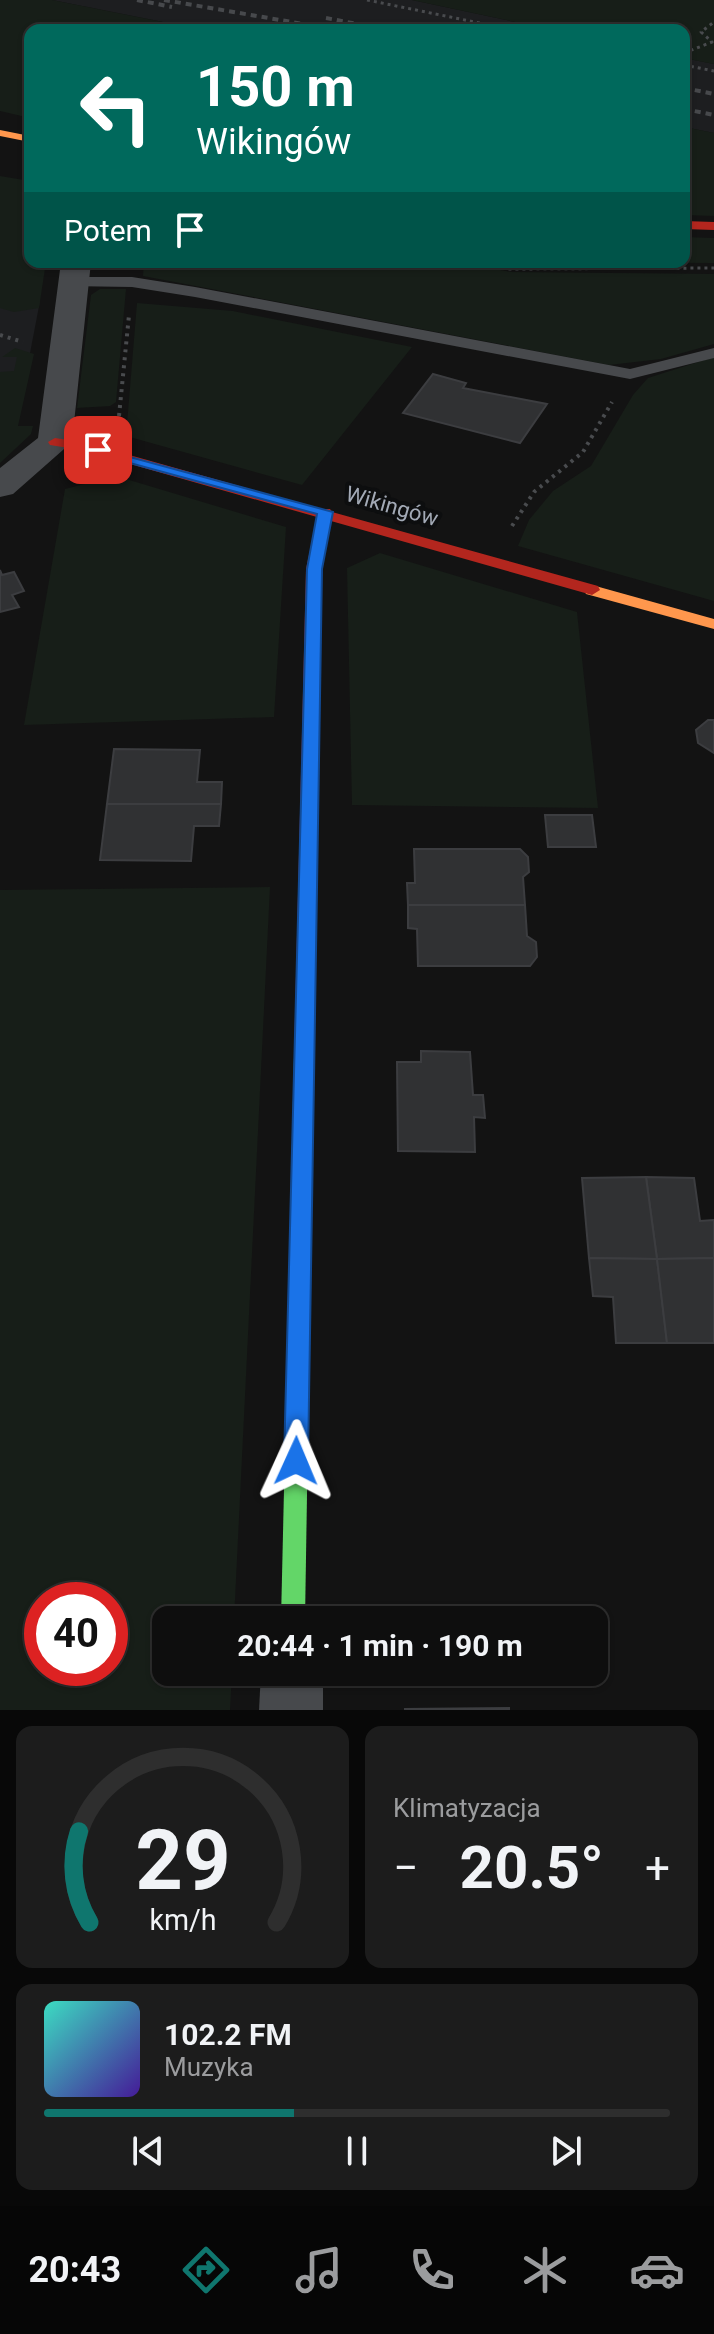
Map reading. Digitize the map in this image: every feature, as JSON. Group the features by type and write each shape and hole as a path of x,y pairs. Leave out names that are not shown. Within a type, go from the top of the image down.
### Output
{"street":[{"path":"0,133 24,138"},
{"path":"690,225 714,226"},
{"path":"0,486 55,442 75,272"},
{"name":"Wikingów","path":"55,442 82,446 325,512 714,624"},
{"path":"293,1606 314,569 325,512"},
{"path":"291,1710 292,1686"}],"lane":[{"path":"75,272 630,374 714,353"}],"path":[{"path":"367,0 485,24"},
{"path":"690,51 712,42 701,32 714,22"},
{"path":"690,66 714,71"},
{"path":"504,268 714,268"},
{"path":"491,559 534,492 583,452 630,374"}],"shaded area":[{"path":"0,0 52,0 173,24 24,24 24,117 0,111"},
{"path":"52,0 412,0 525,24 173,24"},
{"path":"412,0 714,0 714,64 690,59 690,24 525,24"},
{"path":"690,59 714,64 714,133 690,128"},
{"path":"690,128 714,133 714,216 690,215"},
{"path":"0,176 24,180 24,268 45,268 39,308 14,312 0,308"},
{"path":"690,237 714,238 714,263 690,263"},
{"path":"144,268 489,268 512,272 714,274 714,344 661,359 609,365 143,276"},
{"path":"0,288 40,301 26,374 0,446"},
{"path":"100,289 126,289 116,402 110,406 77,408 91,295"},
{"path":"137,303 233,311 412,347 302,485 126,436"},
{"path":"15,348 34,354 18,426 33,426 31,434 0,463 0,372 14,371 17,357 2,357"},
{"path":"714,357 714,601 518,546 529,520 553,491 591,466 633,395 648,378"},
{"path":"116,476 286,527 274,717 24,725 65,489"},
{"path":"380,553 577,612 598,808 352,805 347,568"},
{"path":"270,887 235,1606 152,1606 152,1686 231,1686 230,1710 0,1710 0,890"}],"building":[{"path":"433,374 466,383 463,388 547,404 520,443 403,413"},
{"path":"0,570 2,575 14,572 24,591 12,595 19,607 0,612"},
{"path":"708,720 714,720 714,753 698,743 696,730"},
{"path":"114,749 200,750 197,782 222,782 221,804 107,804"},
{"path":"107,804 221,804 219,826 194,826 191,861 100,860"},
{"path":"545,815 592,815 596,847 548,847"},
{"path":"414,849 520,849 528,857 529,872 523,877 525,905 408,905 407,883 415,883"},
{"path":"408,905 525,905 527,936 536,942 537,957 530,966 418,966 417,929 408,928"},
{"path":"421,1051 470,1052 473,1095 483,1095 485,1118 474,1117 475,1152 398,1151 397,1062 421,1062"},
{"path":"646,1177 694,1178 700,1221 714,1220 714,1258 657,1259"},
{"path":"646,1177 657,1259 589,1258 582,1178"},
{"path":"589,1258 657,1259 667,1343 616,1343 613,1297 593,1296"},
{"path":"714,1258 714,1343 667,1343 657,1259"},
{"path":"509,1708 509,1710 404,1709"}],"railway":[{"path":"137,0 172,7"},
{"path":"164,0 303,24"},
{"path":"326,18 358,24"},
{"path":"690,89 714,94"},
{"path":"690,110 714,115"}],"traffic: fast":[{"path":"293,1606 304,1057"}],"traffic: slow":[{"path":"0,133 24,138"},
{"path":"592,590 714,624"}],"traffic: jam":[{"path":"690,225 714,226"},
{"path":"55,442 82,446 592,590"},
{"path":"304,1057 314,569 325,512"}],"route":[{"path":"98,450 325,512 314,569 296,1461"}]}
